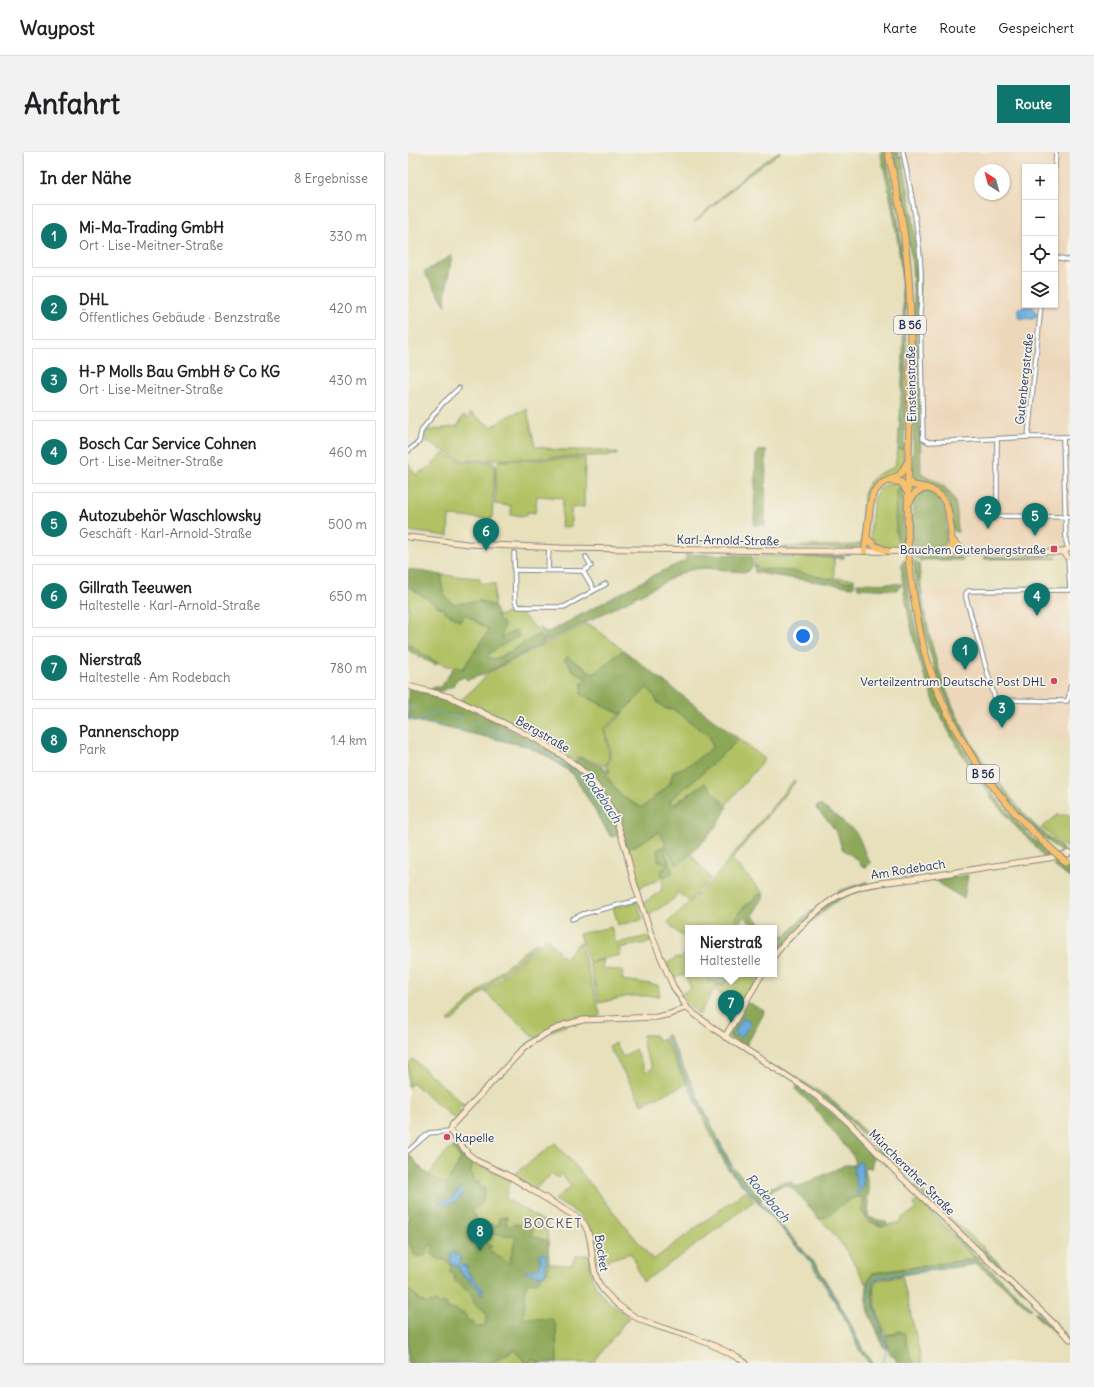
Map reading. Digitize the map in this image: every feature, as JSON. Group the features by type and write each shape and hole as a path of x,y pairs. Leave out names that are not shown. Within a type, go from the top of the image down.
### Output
{"highway":[{"name":"B 56","path":"888,152 897,189 909,284 910,372 908,542 909,563 914,598 925,652 936,686 954,726 980,770 1025,825 1068,863"},
{"path":"865,551 872,495 877,487 900,475 908,461"},
{"path":"908,480 912,485 925,486 932,489 940,495 945,502 949,512 951,539 951,547 947,552"},
{"path":"886,481 899,481 908,491"},
{"path":"908,505 918,490 932,489"},
{"path":"947,552 950,526"},
{"path":"865,551 869,546 870,540 868,530"},
{"path":"951,539 958,546 968,552"},
{"path":"870,540 875,546 887,551"}],"street":[{"name":"Einsteinstraße","path":"903,152 910,186 920,254 922,299 920,312 923,439 929,442 1028,438"},
{"path":"1055,164 1056,152"},
{"path":"1058,258 1070,260"},
{"name":"Gutenbergstraße","path":"1041,308 1028,438 1070,437"},
{"path":"408,451 420,442 421,432 424,427 442,404 459,388"},
{"path":"1063,437 1068,517 1067,539 1070,590 968,591 966,593 966,598 995,699 1067,701 1070,687"},
{"path":"997,439 997,514 1002,516 1068,517"},
{"name":"Karl-Arnold-Straße","path":"408,537 468,544 549,547 1068,552"},
{"path":"548,570 549,547"},
{"path":"514,553 515,601 519,606 564,606 606,584"},
{"path":"514,570 583,571 591,566 586,557"},
{"path":"1069,572 1070,566"},
{"path":"583,571 594,590"},
{"name":"Bergstraße","path":"408,686 442,695 476,709 522,732 571,761 591,780 602,794 617,819 620,836 625,847 640,900"},
{"name":"Am Rodebach","path":"777,953 821,909 844,893 854,889 895,881 1049,858 1070,853"},
{"path":"572,919 583,914 640,900 651,934 671,983 687,1008 702,1022 725,1037 760,977"},
{"path":"408,1151 429,1133 450,1131 453,1124 468,1107 533,1040 564,1025 583,1020 657,1016 670,1014 687,1008"},
{"name":"Müncherather Straße","path":"725,1037 807,1089 834,1109 896,1172 1070,1339"},
{"name":"Bocket","path":"450,1131 468,1154 479,1162 511,1177 581,1220 588,1230 596,1280 604,1291 624,1311 648,1324 690,1336 712,1345 745,1362"}],"shaded area":[{"path":"905,152 1070,152 1070,549 973,549 962,547 957,538 955,503 930,477 921,474 921,445 924,444 922,341 924,297 922,254 915,198"},
{"path":"961,589 963,594 1070,593 1070,741 970,737 952,700 933,642 924,590"}],"green space":[{"path":"778,152 781,152 746,177 694,222 747,174"},
{"path":"880,152 885,152 893,190 903,263 906,336 904,449 898,449 903,344 902,281 894,216"},
{"path":"893,152 898,152 899,157 902,157 918,255 920,282 918,310 921,474 937,481 950,493 956,506 958,532 955,532 952,529 952,518 945,496 940,491 925,484 914,482 913,480 914,305 912,264"},
{"path":"452,255 445,298 446,306 424,272"},
{"path":"527,409 535,446 557,450 603,450 617,453 617,455 464,461 425,441 425,431 458,426 463,415 467,418 471,413 492,427 508,416"},
{"path":"898,449 904,449 903,465 900,471 875,486 869,495 864,544 862,546 857,548 765,549 765,547 854,545 862,543 865,490 873,478 895,466"},
{"path":"766,450 765,525 754,525 756,453 758,451"},
{"path":"443,453 463,462 493,462 495,464 492,519 449,516 448,536 408,531 408,463 416,475 429,467"},
{"path":"585,458 584,507 571,508 571,527 561,527 563,498 537,496 535,513 527,512 526,516 511,515 511,506 495,504 496,466 499,461"},
{"path":"893,482 898,484 901,488 900,547 904,547 904,549 883,546 875,542 870,533 874,497 882,486"},
{"path":"898,488 901,488 903,491 904,547 900,547 896,534 895,512 896,491"},
{"path":"923,490 936,495 942,503 944,509 947,530 942,547 913,547 913,543 911,542 913,499"},
{"path":"686,554 750,555 752,556 752,566 748,572 708,568 684,572 585,623 546,641 538,627 547,633 654,575 686,560"},
{"path":"755,555 834,558 834,578 854,579 854,582 844,582 759,569 757,566 754,566"},
{"path":"763,556 844,556 844,558"},
{"path":"913,557 961,557 964,560 921,560 921,562 919,559"},
{"path":"984,557 1057,558 983,559"},
{"path":"905,560 911,602 920,643 933,683 950,722 970,759 994,794 1021,826 1052,855 1043,857 1036,847 997,805 963,756 943,721 927,684 915,646 902,578 902,565 903,561"},
{"path":"914,560 919,563 924,609 935,656 950,700 960,722 981,758 1016,804 1039,829 1060,846 1063,850 1062,853 1037,831 1014,807 994,782 960,727 946,698 934,667 925,635 917,598"},
{"path":"754,566 757,566 759,569 792,571 844,582 854,582 855,585 852,587 757,573 755,572"},
{"path":"408,569 442,575 444,595 453,604 480,601 494,606 498,616 498,621 503,622 504,627 501,638 517,630 519,636 489,653 487,657 493,659 500,657 540,634 545,642 482,675 467,680 464,677 455,681 453,686 439,692 431,689 434,687 441,687 453,668 458,666 463,669 489,630 465,614 460,621 408,586"},
{"path":"442,575 480,578 480,583 495,584 494,606 480,601 453,604 444,595"},
{"path":"857,583 901,584 901,586 895,590 858,588"},
{"path":"408,586 460,621 465,614 489,630 463,669 458,666 452,667 439,663 425,656 408,644"},
{"path":"517,610 535,627 540,634 500,657 493,659 487,657 497,646 499,641 498,616"},
{"path":"585,625 591,625 623,650 594,674 567,657 571,669 587,679 581,694 621,714 604,729 609,753 605,766 584,758 576,758 572,760 460,701 483,680 488,673"},
{"path":"408,644 432,660 438,662 436,665 408,650"},
{"path":"623,650 739,739 697,778 669,801 674,805 705,783 727,807 711,833 699,846 677,865 667,848 664,849 673,872 668,876 662,877 661,870 667,866 667,864 658,860 657,850 666,844 659,832 627,850 622,834 611,837 573,774 547,756 526,746 408,719 408,688 451,700 477,712 556,754 571,764 581,758 610,771 606,775 621,796 642,808 670,784 673,772 691,764 713,747 709,736 673,709 664,708 647,688 621,714 581,694 582,683 587,679 571,669 570,665 564,660 567,657 594,674"},
{"path":"647,688 654,694 657,702 668,710 673,709 709,736 713,747 691,764 674,772 670,783 642,808 621,796 606,775 610,769 606,767 610,758 610,753 605,730 622,715 621,714"},
{"path":"739,739 765,759 725,806 705,783 673,805 669,801 697,778"},
{"path":"794,780 795,782 732,859 763,893 759,894 741,910 731,925 685,925 685,937 678,933 668,922 711,882"},
{"path":"820,805 842,820 846,826 855,831 871,863 867,867 861,866 858,860 842,849 838,835 830,823 817,810 816,806"},
{"path":"1058,815 1070,815 1070,850 1041,828"},
{"path":"659,832 666,844 658,860 667,863 662,877 670,863 664,849 667,848 677,865 691,854 711,879 689,901 677,892 675,898 648,916 643,903 661,891 663,878 638,888 627,850"},
{"path":"1058,860 1070,869 1070,878 1054,866"},
{"path":"968,875 964,899 936,880"},
{"path":"867,882 868,884 843,891 777,951 777,933 779,935 786,935 809,912 813,911 839,891"},
{"path":"910,882 868,889 844,897 826,909 806,926 777,959 777,954 780,950 828,904 841,896 857,890"},
{"path":"763,893 764,895 753,916 763,925 753,925 745,916 736,925 731,925 741,910"},
{"path":"637,902 643,920 618,925 613,907"},
{"path":"611,927 616,943 649,936 651,942 619,948 621,955 589,962 579,934"},
{"path":"547,938 564,958 580,942 600,1014 597,1018 584,1018 535,1038 485,992"},
{"path":"537,941 539,943 499,977 450,1023 448,1021 501,971"},
{"path":"685,954 685,975 672,978 666,964 677,957 680,959"},
{"path":"604,960 602,968 623,971 622,980 658,985 660,996 629,996 599,1003 589,963"},
{"path":"686,977 707,977 707,981 726,982 730,977 758,977 741,1006 724,1004 724,997 714,989 699,1015 680,994 691,989"},
{"path":"707,977 730,977 728,981 724,982 724,986 717,986 714,981 709,983 707,981"},
{"path":"746,1003 764,1011 746,1046 742,1046 729,1037 729,1035"},
{"path":"643,1035 655,1035 659,1041 664,1039 687,1084 642,1104 609,1047 615,1043 623,1057 635,1049 646,1072 653,1068 644,1050"},
{"path":"668,1035 719,1141 717,1142 729,1167 753,1196 727,1168 665,1036"},
{"path":"413,1059 467,1107 465,1108 460,1105 458,1107 462,1112 455,1119 413,1083 408,1087 408,1064"},
{"path":"784,1070 828,1097 824,1098"},
{"path":"797,1086 819,1102 838,1119 875,1157 871,1166 872,1168 866,1167 865,1169 869,1191 867,1199 869,1203 868,1217 886,1222 887,1225 883,1226 868,1221 862,1211 863,1200 860,1197 849,1199 830,1214 819,1219 789,1186 777,1188 760,1201 817,1266 847,1317 862,1348 873,1363 869,1363 860,1351 843,1315 811,1263 730,1170 717,1141 721,1144 733,1168 744,1178 744,1181 748,1183 757,1194 783,1182 791,1182 795,1186 800,1186 845,1165 854,1165 855,1160 853,1156 812,1105 796,1090"},
{"path":"828,1097 855,1121 895,1166 894,1168 852,1123 824,1098"},
{"path":"555,1143 575,1165 653,1260 745,1191 754,1201 643,1282 631,1253 594,1264 592,1238 585,1220 577,1213 554,1200 571,1186 562,1174 558,1178 552,1174 535,1189 512,1176"},
{"path":"456,1145 473,1162 512,1181 508,1187 506,1199 547,1223 549,1264 571,1265 577,1255 589,1255 590,1269 594,1283 602,1295 612,1305 629,1317 593,1363 408,1363 408,1153 423,1171 429,1175 445,1153"},
{"path":"456,1145 473,1162 470,1174 473,1175 475,1182 480,1183 480,1188 485,1188 482,1203 471,1210 480,1224 499,1225 499,1218 507,1217 506,1223 510,1227 515,1224 533,1227 532,1236 548,1241 549,1264 547,1273 540,1277 540,1280 536,1282 526,1283 523,1318 552,1319 556,1326 557,1363 540,1363 532,1359 526,1363 514,1350 490,1363 408,1363 408,1289 426,1304 435,1302 442,1305 443,1303 447,1304 447,1308 456,1309 459,1313 464,1313 468,1321 472,1321 478,1329 480,1326 484,1327 486,1322 485,1313 482,1308 479,1309 473,1302 474,1297 455,1281 454,1275 450,1272 451,1265 444,1259 439,1260 431,1253 434,1247 430,1245 425,1256 416,1257 408,1242 408,1153 423,1171 446,1185 461,1159 453,1148","holes":["481,1233 516,1236 509,1264 487,1248 492,1247 480,1237","453,1253 457,1255 459,1263 463,1266 468,1266 466,1270 476,1285 480,1287 482,1295 480,1294 480,1289 463,1274 459,1267 450,1259 452,1256 450,1254"]},
{"path":"914,1186 916,1186 987,1251 982,1252"},
{"path":"857,1196 863,1200 862,1211 875,1224 882,1226 900,1222 902,1218 916,1209 913,1204 919,1200 953,1233 952,1235 975,1259 873,1273 867,1285 832,1231 819,1219 823,1218 847,1201"},
{"path":"954,1234 1032,1309 1029,1309 977,1264 879,1278 874,1281 872,1288 875,1305 886,1341 886,1350 882,1344 869,1311 867,1287 870,1277 873,1273 974,1259 975,1258 954,1237"},
{"path":"987,1251 1025,1290 1025,1293 982,1252"},
{"path":"902,1276 922,1363 914,1363 907,1346 904,1333 898,1331 895,1334 886,1335 874,1299 874,1285 877,1280"},
{"path":"1036,1312 1070,1345 1070,1347 1035,1315"},
{"path":"898,1331 904,1333 907,1346 914,1363 897,1363 895,1357 889,1353 886,1335 896,1334"}],"water":[{"path":"1018,308 1033,308 1038,315 1032,319 1018,318"},
{"path":"743,1018 751,1023 741,1038 734,1033"},
{"path":"859,1161 862,1164 863,1188 858,1194 856,1191 859,1186 855,1182 856,1178 853,1168"},
{"path":"459,1189 463,1192 462,1195 464,1196 459,1198 454,1203 440,1203 438,1205 439,1202 452,1199 454,1194 458,1192"},
{"path":"454,1251 455,1255 460,1256 461,1261 459,1263 463,1266 468,1266 466,1270 475,1281 478,1282 477,1285 481,1286 480,1287 483,1289 482,1295 480,1294 480,1289 477,1288 477,1286 474,1286 470,1279 463,1277 459,1267 452,1264 450,1259 452,1256 450,1254"},
{"path":"539,1254 547,1255 545,1259 547,1262 545,1269 547,1271 541,1276 535,1275 533,1272 530,1274 528,1272 525,1273 525,1271 534,1268 535,1271 539,1267 541,1258"}],"waterway":[{"name":"Rodebach","path":"408,707 416,707"},
{"name":"Rodebach","path":"426,712 430,714 438,712 449,717 460,716 461,721"},
{"name":"Rodebach","path":"408,717 519,741 565,764 576,774 605,820 616,834"},
{"name":"Rodebach","path":"470,722 480,724 507,735 508,739"},
{"name":"Rodebach","path":"666,1035 731,1169 809,1259 845,1316 861,1351 870,1363"},
{"path":"883,1363 886,1352 885,1346 869,1293 869,1285 872,1281 877,1277 972,1262"}],"place":[{"name":"DHL","path":"988,529"},
{"name":"Autozubehör Waschlowsky","path":"1035,536"},
{"name":"Bauchem Gutenbergstraße","path":"1054,549"},
{"name":"Gillrath Teeuwen","path":"486,551"},
{"name":"Bosch Car Service Cohnen","path":"1037,616"},
{"name":"Mi-Ma-Trading GmbH","path":"965,670"},
{"name":"Verteilzentrum Deutsche Post DHL","path":"1054,681"},
{"name":"H-P Molls Bau GmbH & Co KG","path":"1002,728"},
{"name":"Nierstraß","path":"731,1023"},
{"name":"Kapelle","path":"447,1137"},
{"name":"Pannenschopp","path":"480,1251"}],"district":[{"name":"BOCKET","path":"553,1223"}]}
